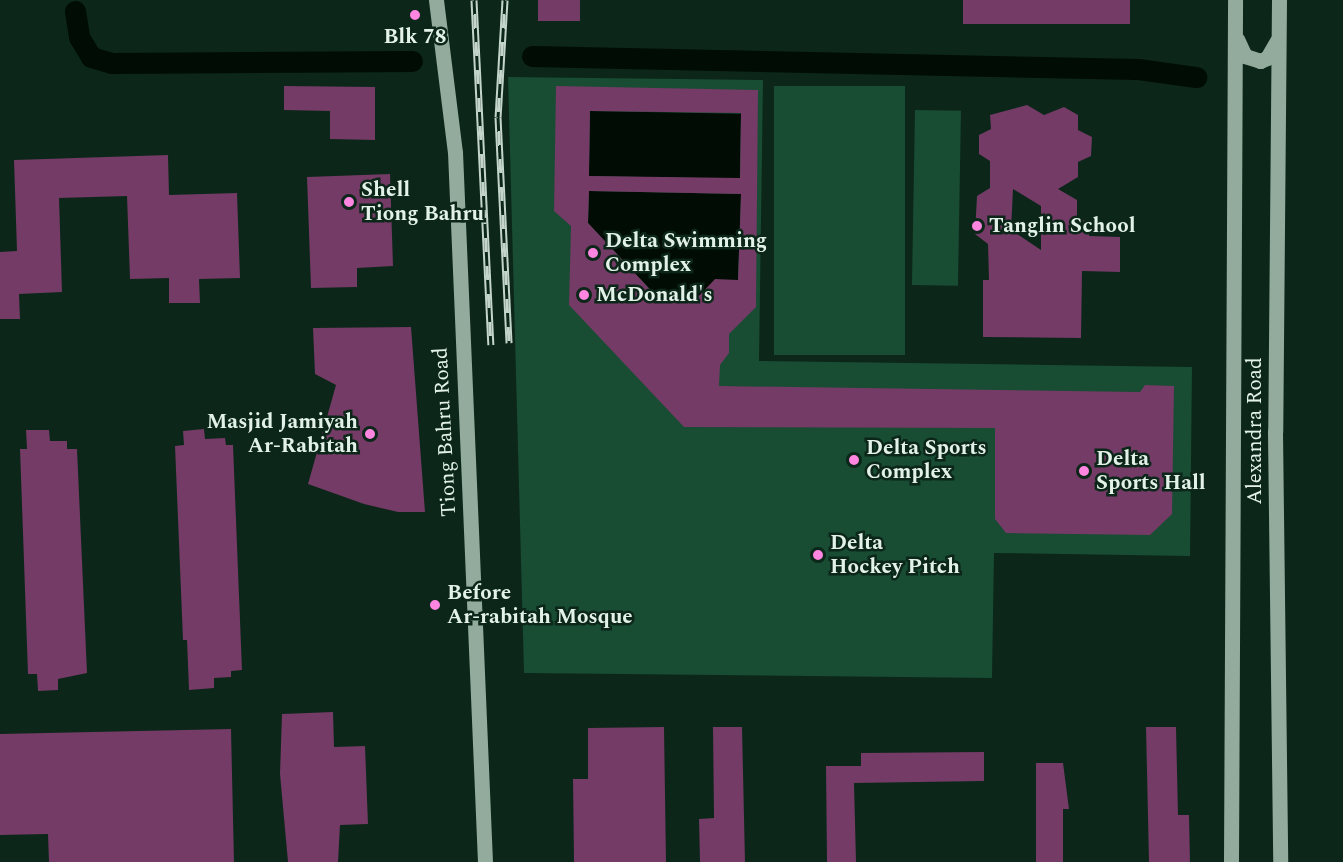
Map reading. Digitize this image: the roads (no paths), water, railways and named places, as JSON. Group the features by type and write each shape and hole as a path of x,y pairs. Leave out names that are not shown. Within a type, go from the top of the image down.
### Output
{"main road":[{"name":"Tiong Bahru Road","path":"436,0 455,152 485,862"},
{"name":"Alexandra Road","path":"1231,862 1232,153 1235,0"},
{"name":"Alexandra Road","path":"1279,0 1275,432 1280,862"},
{"path":"1236,33 1245,57 1260,61 1274,50 1279,36"}],"waterway":[{"path":"75,11 79,37 91,57 112,63 412,61"},
{"path":"532,56 1138,69 1196,77"}],"railway":[{"path":"474,0 491,345"},
{"path":"505,0 498,117 509,343"}],"place":[{"name":"Blk 78","path":"415,15"},
{"name":"Shell Tiong Bahru","path":"349,202"},
{"name":"Tanglin School","path":"977,226"},
{"name":"Delta Swimming Complex","path":"593,253"},
{"name":"McDonald's","path":"584,295"},
{"name":"Masjid Jamiyah Ar-Rabitah","path":"370,434"},
{"name":"Delta Sports Complex","path":"854,460"},
{"name":"Delta Sports Hall","path":"1084,471"},
{"name":"Delta Hockey Pitch","path":"818,555"},
{"name":"Before Ar-rabitah Mosque","path":"435,605"}]}
